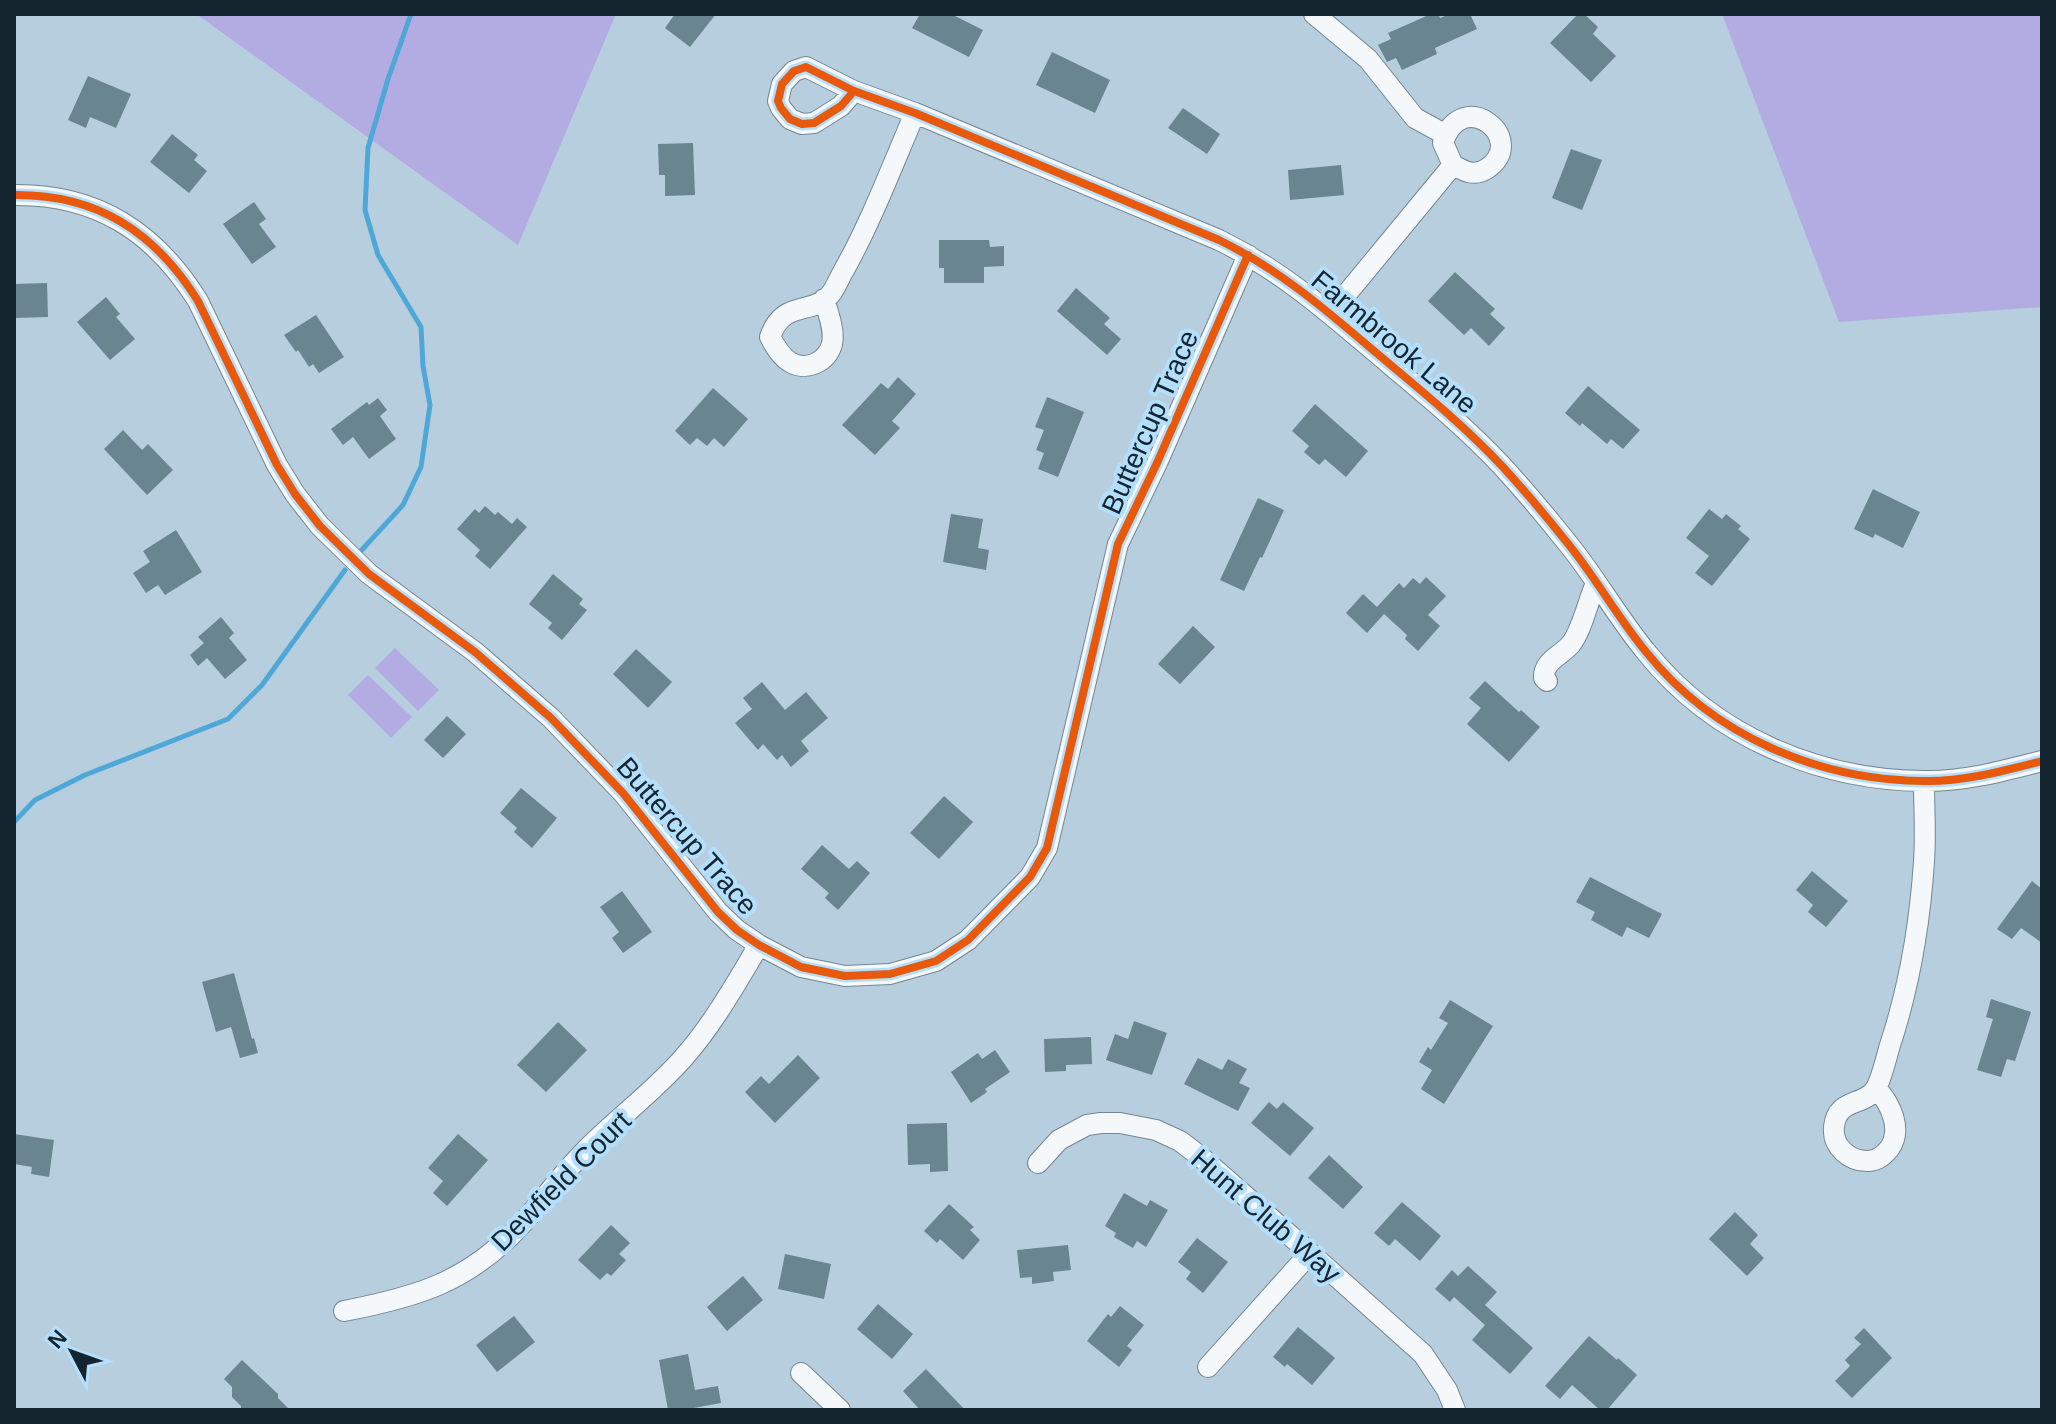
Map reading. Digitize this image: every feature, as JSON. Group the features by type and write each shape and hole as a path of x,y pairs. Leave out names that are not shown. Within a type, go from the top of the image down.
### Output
{"street":[{"path":"1314,14 1368,59 1415,118 1446,135"},
{"name":"Farmbrook Lane","path":"854,91 915,113 1219,240 1286,278 1438,404 1501,465 1567,543 1646,653 1703,708 1755,741 1805,763 1864,778 1924,782 1992,774 2042,761"},
{"path":"824,299 829,296 851,258 915,113"},
{"path":"1482,118 1494,127 1502,143 1492,165 1473,174 1453,165 1443,143 1456,121 1482,118"},
{"path":"1330,314 1453,165"},
{"name":"Buttercup Trace","path":"14,195 62,199 91,207 119,220 168,258 198,301 277,465 320,526 369,574 475,652 551,718 623,793 718,912 737,930 801,967 845,976 890,974 936,961 968,940 1030,877 1047,848 1118,544 1164,449 1248,255"},
{"path":"1547,681 1543,672 1548,663 1573,642 1596,583"},
{"path":"1876,1088 1901,1010 1917,937 1925,858 1924,782"},
{"name":"Dewfield Court","path":"344,1311 395,1301 432,1289 469,1270 500,1247 584,1152 653,1091 687,1055 710,1025 759,945"},
{"name":"Hunt Club Way","path":"1038,1163 1059,1140 1087,1125 1120,1123 1156,1130 1180,1141 1423,1354 1447,1390 1455,1410"},
{"path":"1208,1367 1310,1253"},
{"path":"801,1373 840,1410"}],"shaded area":[{"path":"196,14 616,14 518,245"},
{"path":"1722,14 2042,14 2042,307 1839,322"},
{"path":"395,648 439,690 418,711 375,668"},
{"path":"368,675 412,717 391,738 348,695"}],"building":[{"path":"675,14 716,14 690,47 665,28"},
{"path":"920,14 951,14 983,30 969,57 912,28"},
{"path":"1431,14 1438,14 1440,18 1450,14 1470,14 1477,29 1435,48 1437,54 1402,70 1396,58 1387,62 1378,45 1391,39 1388,33"},
{"path":"1578,14 1584,14 1598,27 1593,34 1616,56 1591,82 1550,43"},
{"path":"1052,52 1110,80 1095,113 1036,85"},
{"path":"88,76 131,94 116,128 90,117 86,128 68,120"},
{"path":"1183,108 1220,134 1207,154 1168,128"},
{"path":"172,134 198,155 194,160 207,171 189,193 150,162"},
{"path":"693,143 695,195 665,196 665,175 659,175 658,144"},
{"path":"1571,149 1602,160 1582,210 1552,198"},
{"path":"1341,165 1344,195 1290,200 1288,170"},
{"path":"254,202 266,219 259,224 276,247 252,264 223,224"},
{"path":"939,240 989,240 990,247 1004,246 1004,266 984,267 984,283 944,283 944,268 939,268"},
{"path":"1455,272 1495,309 1490,314 1505,328 1489,346 1471,328 1464,335 1428,301"},
{"path":"47,283 48,317 14,318 14,284"},
{"path":"1076,288 1110,318 1104,324 1121,339 1107,355 1057,311"},
{"path":"106,297 120,314 116,317 135,339 110,360 77,322"},
{"path":"316,315 344,357 319,373 313,364 309,367 284,335"},
{"path":"898,377 916,394 892,421 900,428 875,455 842,425 881,383 888,389"},
{"path":"1588,386 1640,430 1623,449 1611,439 1607,444 1565,413"},
{"path":"713,388 748,419 724,447 714,438 707,446 697,438 690,445 675,431"},
{"path":"1047,397 1084,412 1058,477 1038,469 1044,453 1036,450 1044,430 1035,427"},
{"path":"378,398 387,410 380,416 396,439 369,459 353,437 343,445 331,429 367,402 369,405"},
{"path":"1315,404 1368,451 1346,477 1325,459 1319,465 1304,452 1309,446 1292,431"},
{"path":"123,430 142,450 148,444 173,470 147,495 104,449"},
{"path":"1873,489 1920,512 1903,548 1875,534 1873,538 1854,529"},
{"path":"1258,498 1284,510 1244,591 1220,580"},
{"path":"485,506 512,524 517,518 527,527 490,569 475,556 480,550 457,529 475,509 479,513"},
{"path":"1709,509 1722,519 1726,514 1741,526 1738,529 1750,539 1712,586 1695,573 1709,556 1686,538"},
{"path":"951,514 983,519 978,548 989,550 986,570 943,562"},
{"path":"176,530 202,572 165,595 158,585 146,593 133,573 150,562 143,551"},
{"path":"553,574 583,599 579,604 587,610 562,640 548,628 552,623 529,604"},
{"path":"1426,577 1446,596 1428,615 1440,626 1418,651 1405,639 1407,635 1384,614 1367,633 1346,613 1363,594 1377,607 1399,583 1404,588 1413,578 1420,584"},
{"path":"221,617 234,633 229,638 247,660 225,679 207,658 198,666 190,655 204,643 198,637"},
{"path":"1193,626 1215,647 1180,684 1158,664"},
{"path":"636,649 672,682 648,708 613,674"},
{"path":"1485,681 1540,727 1509,762 1467,724 1481,708 1469,698"},
{"path":"762,682 785,710 806,692 828,718 801,741 809,751 791,767 782,755 777,760 763,744 758,750 735,723 752,709 743,698"},
{"path":"447,716 466,734 443,758 424,740"},
{"path":"521,788 557,818 532,848 514,832 517,828 500,813"},
{"path":"944,796 973,822 939,859 910,833"},
{"path":"822,845 849,869 857,861 870,873 838,910 825,898 829,893 801,869"},
{"path":"1812,871 1848,901 1826,927 1808,912 1813,905 1796,890"},
{"path":"1590,877 1662,914 1649,938 1627,927 1622,937 1591,920 1595,912 1576,902"},
{"path":"2032,881 2042,889 2042,943 2021,928 2012,939 1997,929"},
{"path":"622,891 652,932 623,953 612,938 619,932 600,907"},
{"path":"234,973 258,1053 240,1058 231,1027 216,1032 202,982"},
{"path":"1991,999 2031,1012 2015,1061 2007,1059 2001,1077 1977,1070 1993,1019 1986,1017"},
{"path":"1450,1000 1493,1026 1444,1104 1421,1089 1432,1070 1419,1062 1428,1047 1431,1050 1448,1023 1439,1018"},
{"path":"1134,1021 1167,1033 1152,1075 1106,1060 1115,1034 1128,1039"},
{"path":"558,1022 587,1050 546,1092 517,1065"},
{"path":"1091,1037 1092,1064 1066,1065 1066,1071 1045,1072 1044,1039"},
{"path":"995,1050 1010,1072 971,1103 951,1072 978,1053 982,1059"},
{"path":"798,1055 820,1078 775,1123 745,1092 761,1076 769,1084"},
{"path":"1198,1058 1222,1070 1228,1059 1247,1069 1239,1083 1250,1088 1238,1111 1184,1084"},
{"path":"1269,1102 1277,1109 1283,1102 1314,1128 1290,1156 1251,1123"},
{"path":"947,1123 948,1171 930,1172 930,1164 908,1165 907,1124"},
{"path":"14,1134 54,1140 49,1177 31,1174 32,1167 14,1164"},
{"path":"458,1134 488,1160 447,1206 433,1193 443,1181 428,1168"},
{"path":"1329,1155 1363,1187 1343,1209 1308,1178"},
{"path":"1124,1193 1147,1206 1150,1200 1168,1210 1146,1247 1137,1241 1133,1248 1114,1237 1116,1233 1105,1226"},
{"path":"1402,1202 1441,1236 1420,1261 1395,1239 1389,1246 1374,1233"},
{"path":"949,1204 974,1227 970,1230 980,1240 963,1260 940,1239 937,1243 924,1231"},
{"path":"1735,1212 1758,1235 1750,1244 1764,1258 1747,1276 1709,1239"},
{"path":"611,1225 630,1243 619,1254 626,1260 611,1276 607,1273 600,1280 578,1260"},
{"path":"1197,1238 1228,1262 1203,1293 1186,1279 1191,1272 1178,1262"},
{"path":"1068,1245 1071,1270 1053,1272 1054,1281 1032,1284 1032,1277 1020,1278 1017,1250"},
{"path":"785,1254 831,1264 824,1299 778,1289"},
{"path":"1468,1266 1497,1292 1485,1305 1533,1348 1510,1374 1472,1340 1485,1325 1454,1297 1450,1302 1435,1289 1452,1270 1458,1276"},
{"path":"743,1276 763,1300 727,1331 707,1307"},
{"path":"878,1304 913,1334 892,1359 857,1329"},
{"path":"1120,1306 1144,1325 1127,1346 1132,1350 1119,1367 1087,1341 1108,1314 1111,1317"},
{"path":"514,1316 535,1342 497,1372 476,1345"},
{"path":"1298,1327 1335,1358 1312,1385 1287,1364 1285,1367 1273,1357"},
{"path":"1864,1328 1892,1358 1852,1398 1835,1381 1850,1366 1845,1360 1861,1344 1854,1338"},
{"path":"1589,1336 1637,1375 1607,1410 1600,1410 1572,1385 1560,1399 1545,1386"},
{"path":"688,1354 695,1390 718,1386 721,1403 668,1410 659,1360"},
{"path":"242,1360 278,1394 290,1410 241,1410 232,1397 232,1387 224,1379"},
{"path":"926,1369 965,1410 920,1410 903,1391"}],"waterway":[{"path":"359,553 403,505 421,467 430,405 423,366 421,327 378,255 365,210 368,148 411,14"},
{"path":"14,822 35,800 85,775 228,719 262,685 345,570"}],"cycle path":[{"path":"854,91 841,106 814,123 802,124 790,119 778,101 782,84 794,71 806,67 854,91 915,113 1219,240 1259,262 1296,288 1419,389 1486,450 1576,554 1647,653 1704,708 1736,730 1807,762 1884,779 1953,780 2042,761"},
{"path":"14,195 72,201 97,210 121,222 163,255 198,301 277,465 320,526 369,574 475,652 551,718 623,793 718,912 737,930 801,967 845,976 890,974 936,961 968,940 1030,877 1047,848 1118,544 1248,255"}]}
